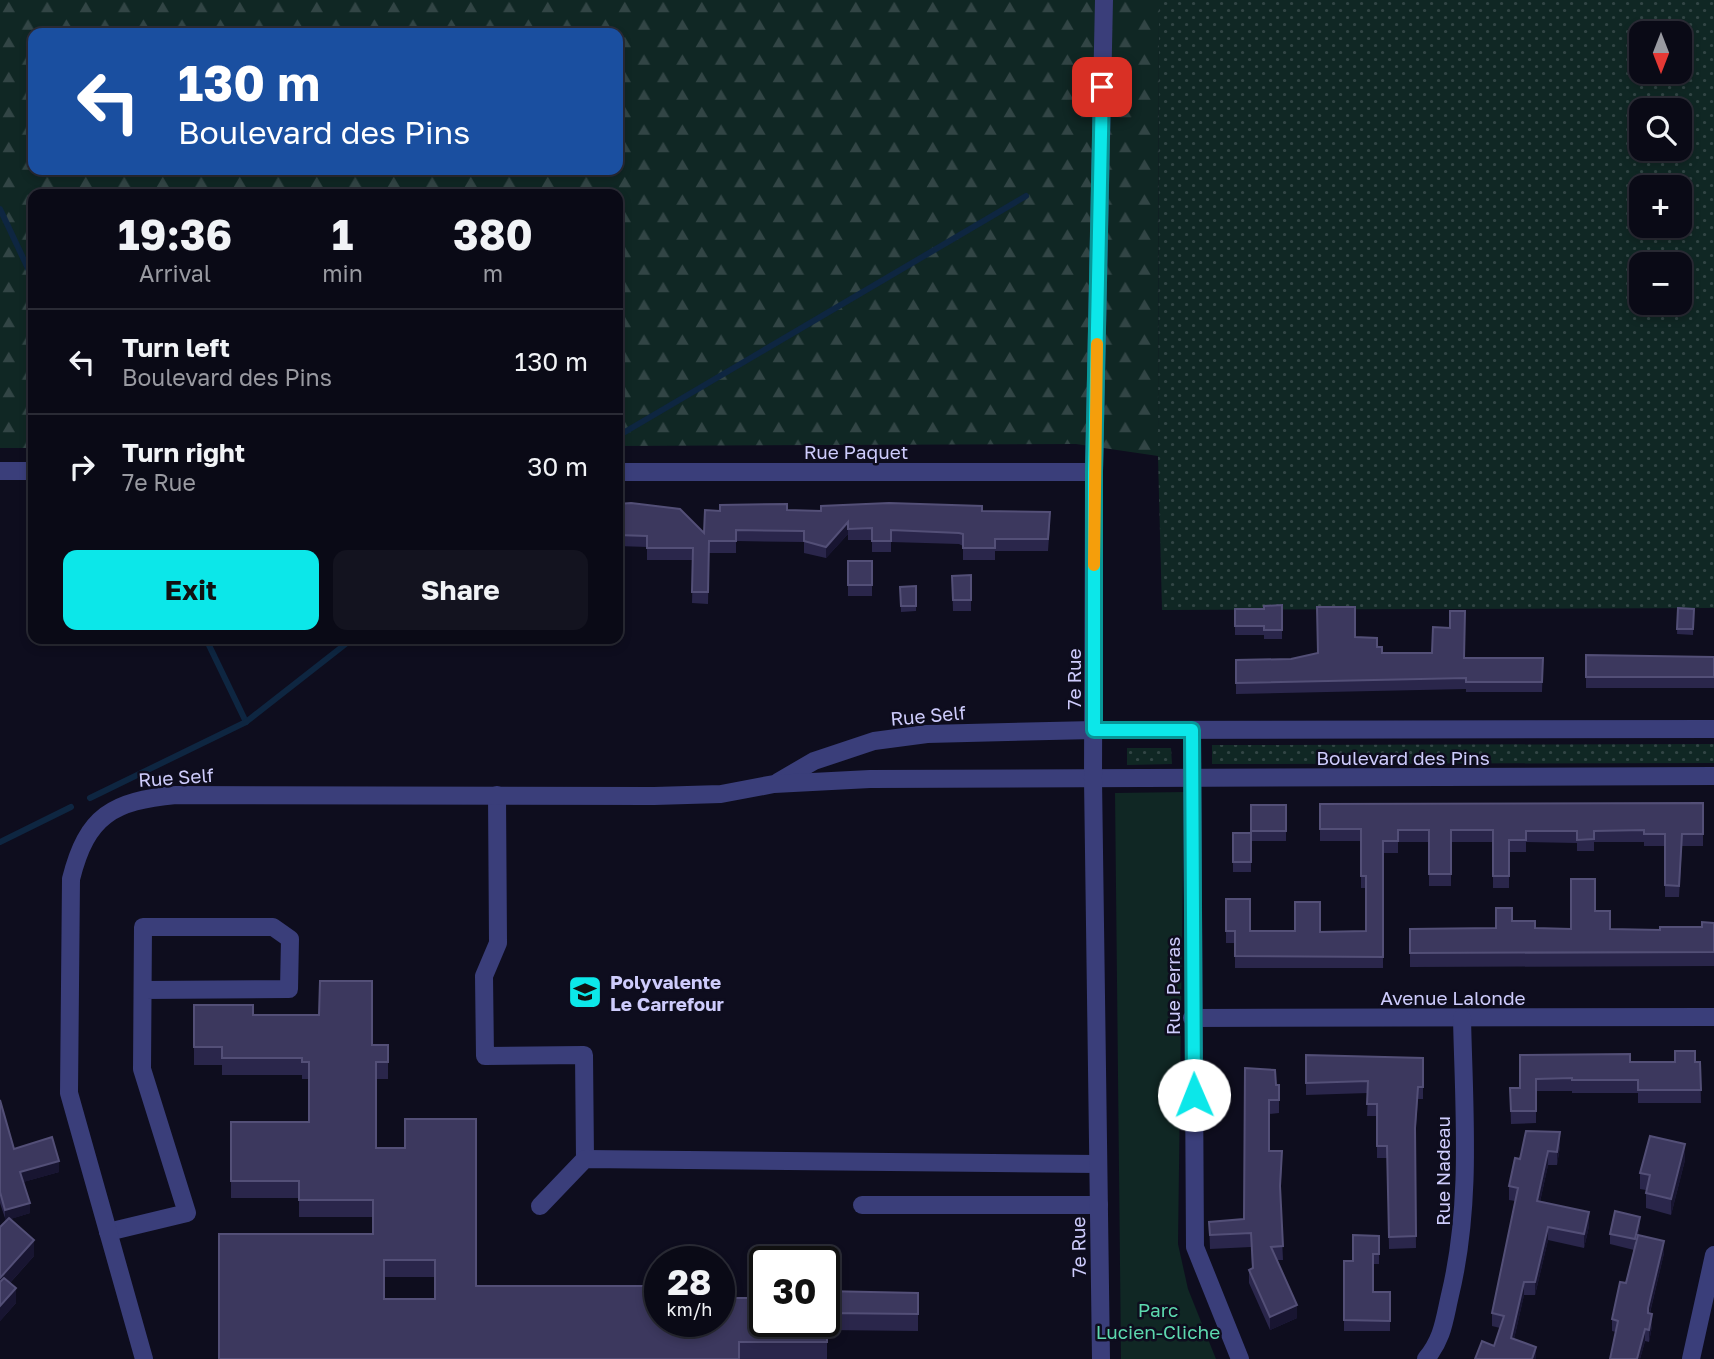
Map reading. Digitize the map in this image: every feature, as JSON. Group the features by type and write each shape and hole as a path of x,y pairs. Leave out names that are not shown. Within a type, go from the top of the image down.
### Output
{"street":[{"name":"7e Rue","path":"1101,1359 1093,779 1094,472 1104,0"},
{"path":"0,471 28,471"},
{"name":"Rue Paquet","path":"623,472 1094,472"},
{"name":"Boulevard des Pins","path":"1094,730 1714,729"},
{"name":"Rue Self","path":"775,784 814,761 874,741 927,734 1094,730"},
{"name":"Rue Perras","path":"1192,730 1195,1247 1240,1359"},
{"name":"Boulevard des Pins","path":"1093,779 1714,776"},
{"name":"Rue Self","path":"144,1359 69,1093 71,879 78,848 97,822 117,807 139,799 176,795 721,794 775,784 870,779 1093,779"},
{"path":"498,795 498,943 484,976 485,1056 583,1055 584,1159 540,1206"},
{"path":"108,1232 187,1213 142,1069 142,990 143,927 273,927 290,939 289,989 142,990"},
{"name":"Avenue Lalonde","path":"1192,1018 1714,1017"},
{"name":"Rue Nadeau","path":"1426,1359 1439,1343 1462,1239 1465,1208 1462,1018"},
{"path":"584,1159 1098,1164"},
{"path":"862,1205 1099,1205"},
{"path":"1691,1359 1714,1255"}],"green space":[{"path":"0,0 1159,0 1158,456 1076,444 623,446 623,189 28,189 28,448 0,448"},
{"path":"1159,0 1714,0 1714,608 1162,610 1158,456"},
{"path":"1714,744 1714,763 1212,764 1212,745"},
{"path":"1127,748 1171,748 1172,764 1127,765"},
{"name":"Parc Lucien-Cliche","path":"1184,792 1178,1244 1188,1289 1216,1359 1121,1359 1115,793"}],"building":[{"path":"889,503 982,506 982,511 1050,512 1048,539 995,539 995,548 963,548 963,534 959,533 891,530 891,541 872,541 872,528 848,529 848,522 826,547 804,541 804,531 736,530 736,541 709,541 708,592 692,592 693,548 647,548 647,536 623,535 623,504 680,509 704,533 705,510 720,511 720,505 787,504 787,510 821,511 821,506"},
{"path":"848,561 872,561 872,585 848,585"},
{"path":"971,575 971,600 953,600 952,576"},
{"path":"916,586 916,606 901,606 900,587"},
{"path":"1282,605 1282,630 1264,630 1264,626 1235,626 1235,609 1264,609 1264,606"},
{"path":"1317,607 1355,607 1355,637 1377,638 1377,647 1382,647 1382,653 1432,653 1433,627 1450,628 1450,611 1465,611 1464,658 1543,658 1542,682 1466,682 1466,678 1236,683 1236,660 1291,659 1318,653"},
{"path":"1678,608 1694,609 1693,629 1677,629"},
{"path":"1586,655 1714,657 1714,677 1586,677"},
{"path":"1703,803 1703,834 1682,834 1679,886 1665,885 1665,834 1644,834 1644,830 1594,831 1594,839 1577,840 1577,831 1526,831 1526,840 1509,840 1509,876 1493,876 1493,830 1451,830 1451,874 1429,874 1429,830 1398,830 1398,841 1383,841 1383,957 1235,956 1235,931 1226,931 1226,899 1250,899 1250,931 1295,931 1295,902 1320,902 1320,932 1366,931 1366,876 1361,876 1361,829 1320,829 1320,804"},
{"path":"1251,805 1286,805 1286,831 1251,831"},
{"path":"1233,833 1251,833 1251,862 1233,862"},
{"path":"1571,879 1595,879 1595,911 1610,911 1610,929 1660,930 1660,927 1702,927 1702,922 1714,923 1714,952 1410,953 1410,929 1496,928 1496,908 1512,908 1512,921 1535,921 1535,928 1571,929"},
{"path":"320,981 372,981 372,1045 388,1045 388,1062 376,1062 376,1148 405,1148 405,1119 476,1119 476,1286 644,1286 644,1337 735,1337 735,1298 748,1298 749,1289 749,1337 827,1337 827,1342 739,1342 739,1359 219,1359 219,1234 373,1234 373,1200 299,1200 299,1181 231,1181 231,1122 309,1122 309,1062 302,1062 302,1058 222,1058 222,1047 194,1047 194,1005 253,1005 253,1015 319,1015","holes":["384,1260 435,1260 435,1299 384,1299"]},
{"path":"1675,1051 1695,1051 1695,1062 1700,1062 1701,1090 1638,1090 1638,1080 1536,1079 1536,1111 1511,1111 1510,1088 1520,1088 1520,1055 1630,1054 1630,1062 1675,1062"},
{"path":"1306,1055 1423,1058 1423,1087 1418,1087 1415,1128 1416,1236 1389,1237 1387,1146 1377,1146 1377,1104 1367,1104 1368,1081 1306,1083"},
{"path":"1245,1068 1275,1070 1276,1085 1279,1085 1279,1100 1269,1100 1269,1151 1282,1151 1280,1186 1283,1246 1271,1247 1297,1305 1270,1317 1249,1270 1253,1268 1251,1233 1210,1235 1209,1222 1244,1219"},
{"path":"0,1100 14,1149 52,1137 59,1161 20,1172 30,1203 5,1210 0,1192"},
{"path":"1526,1131 1560,1132 1557,1152 1548,1151 1537,1201 1589,1212 1584,1234 1548,1227 1535,1282 1524,1282 1511,1338 1536,1347 1532,1359 1475,1359 1482,1341 1494,1346 1504,1316 1492,1313 1518,1188 1509,1186 1515,1158 1520,1159"},
{"path":"1650,1136 1685,1144 1671,1199 1646,1193 1650,1175 1640,1173"},
{"path":"1615,1211 1640,1217 1635,1239 1610,1234"},
{"path":"9,1218 34,1240 0,1278 0,1227"},
{"path":"1353,1235 1379,1236 1379,1254 1373,1254 1373,1292 1390,1292 1390,1321 1344,1320 1344,1261 1353,1261"},
{"path":"1638,1235 1664,1241 1648,1308 1648,1313 1652,1314 1649,1330 1645,1329 1637,1359 1610,1359 1618,1321 1612,1319 1620,1282 1626,1283"},
{"path":"4,1278 16,1288 0,1306 0,1282"},
{"path":"840,1291 918,1293 918,1314 840,1313"}],"waterway":[{"path":"623,433 1026,196"},
{"path":"0,209 28,268"},
{"path":"208,644 246,722"},
{"path":"90,798 246,722 346,644"},
{"path":"0,842 71,807"}],"slow traffic":[{"path":"1094,565 1097,344"}],"place":[{"name":"Polyvalente Le Carrefour","path":"585,992"}],"route":[{"path":"1102,87 1094,472 1094,730 1192,730 1194,1095"}]}
